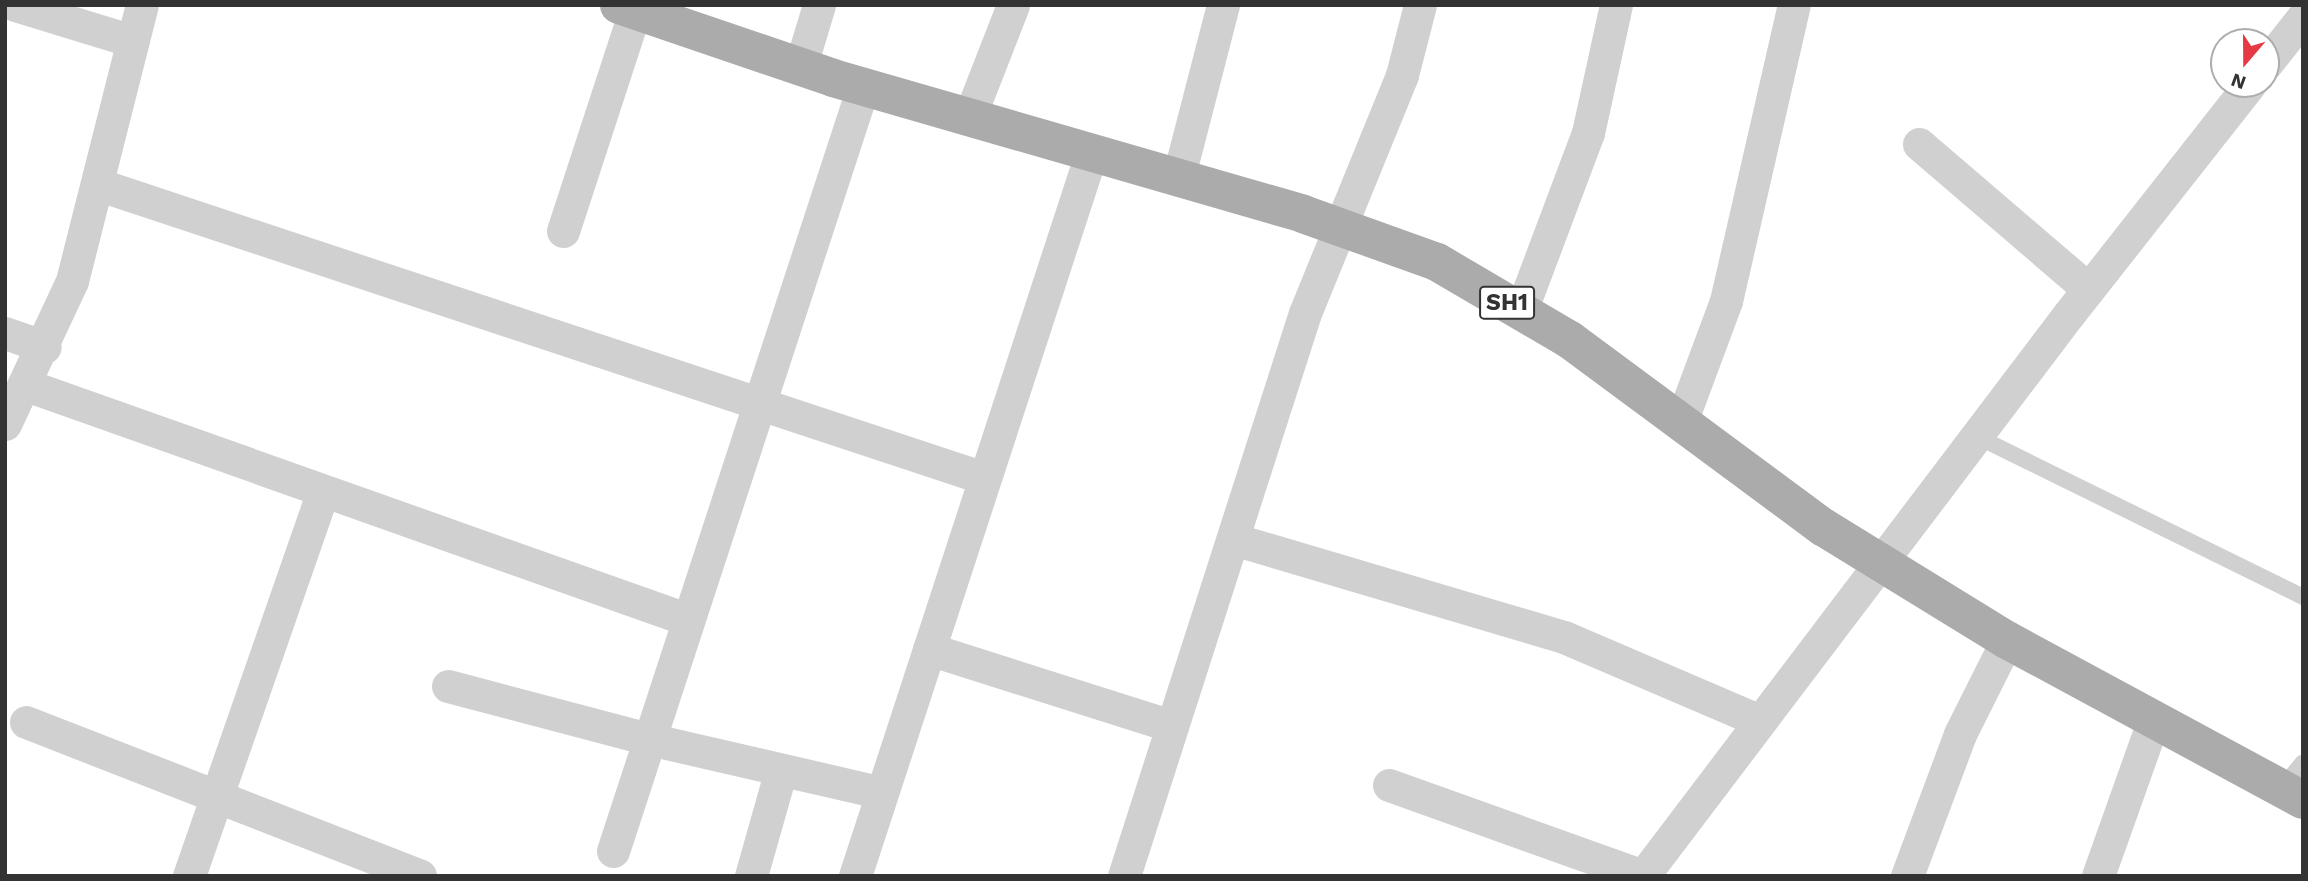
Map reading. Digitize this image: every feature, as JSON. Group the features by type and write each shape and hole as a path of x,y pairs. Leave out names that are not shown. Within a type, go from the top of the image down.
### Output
{"main road":[{"name":"SH1","path":"627,8 863,88 1341,228 1437,262 1570,340 1822,527 2007,640 2154,719 2296,783"}],"street":[{"path":"15,5 133,41"},
{"path":"5,424 45,347 72,281 100,184 142,5"},
{"path":"800,68 819,5"},
{"path":"969,118 1013,5"},
{"path":"1178,179 1223,5"},
{"path":"1124,876 1306,313 1402,75 1420,5"},
{"path":"1521,312 1588,133 1616,5"},
{"path":"1681,422 1726,301 1794,5"},
{"path":"563,232 627,8"},
{"path":"2280,46 2303,17"},
{"path":"613,851 863,88"},
{"path":"1389,785 1643,876 2088,289 2239,98"},
{"path":"1919,144 2088,289"},
{"path":"855,876 1091,153"},
{"path":"100,184 760,406 984,478"},
{"path":"5,333 45,347"},
{"path":"26,385 689,620"},
{"path":"189,876 215,795 323,492"},
{"path":"1233,539 1564,637 1759,721"},
{"path":"1907,876 1960,734 2007,640"},
{"path":"929,649 1172,726"},
{"path":"448,686 649,739 882,793"},
{"path":"2098,876 2154,719"},
{"path":"26,722 419,876"},
{"path":"751,876 781,770"}],"lane":[{"path":"1976,436 2303,597"}]}
